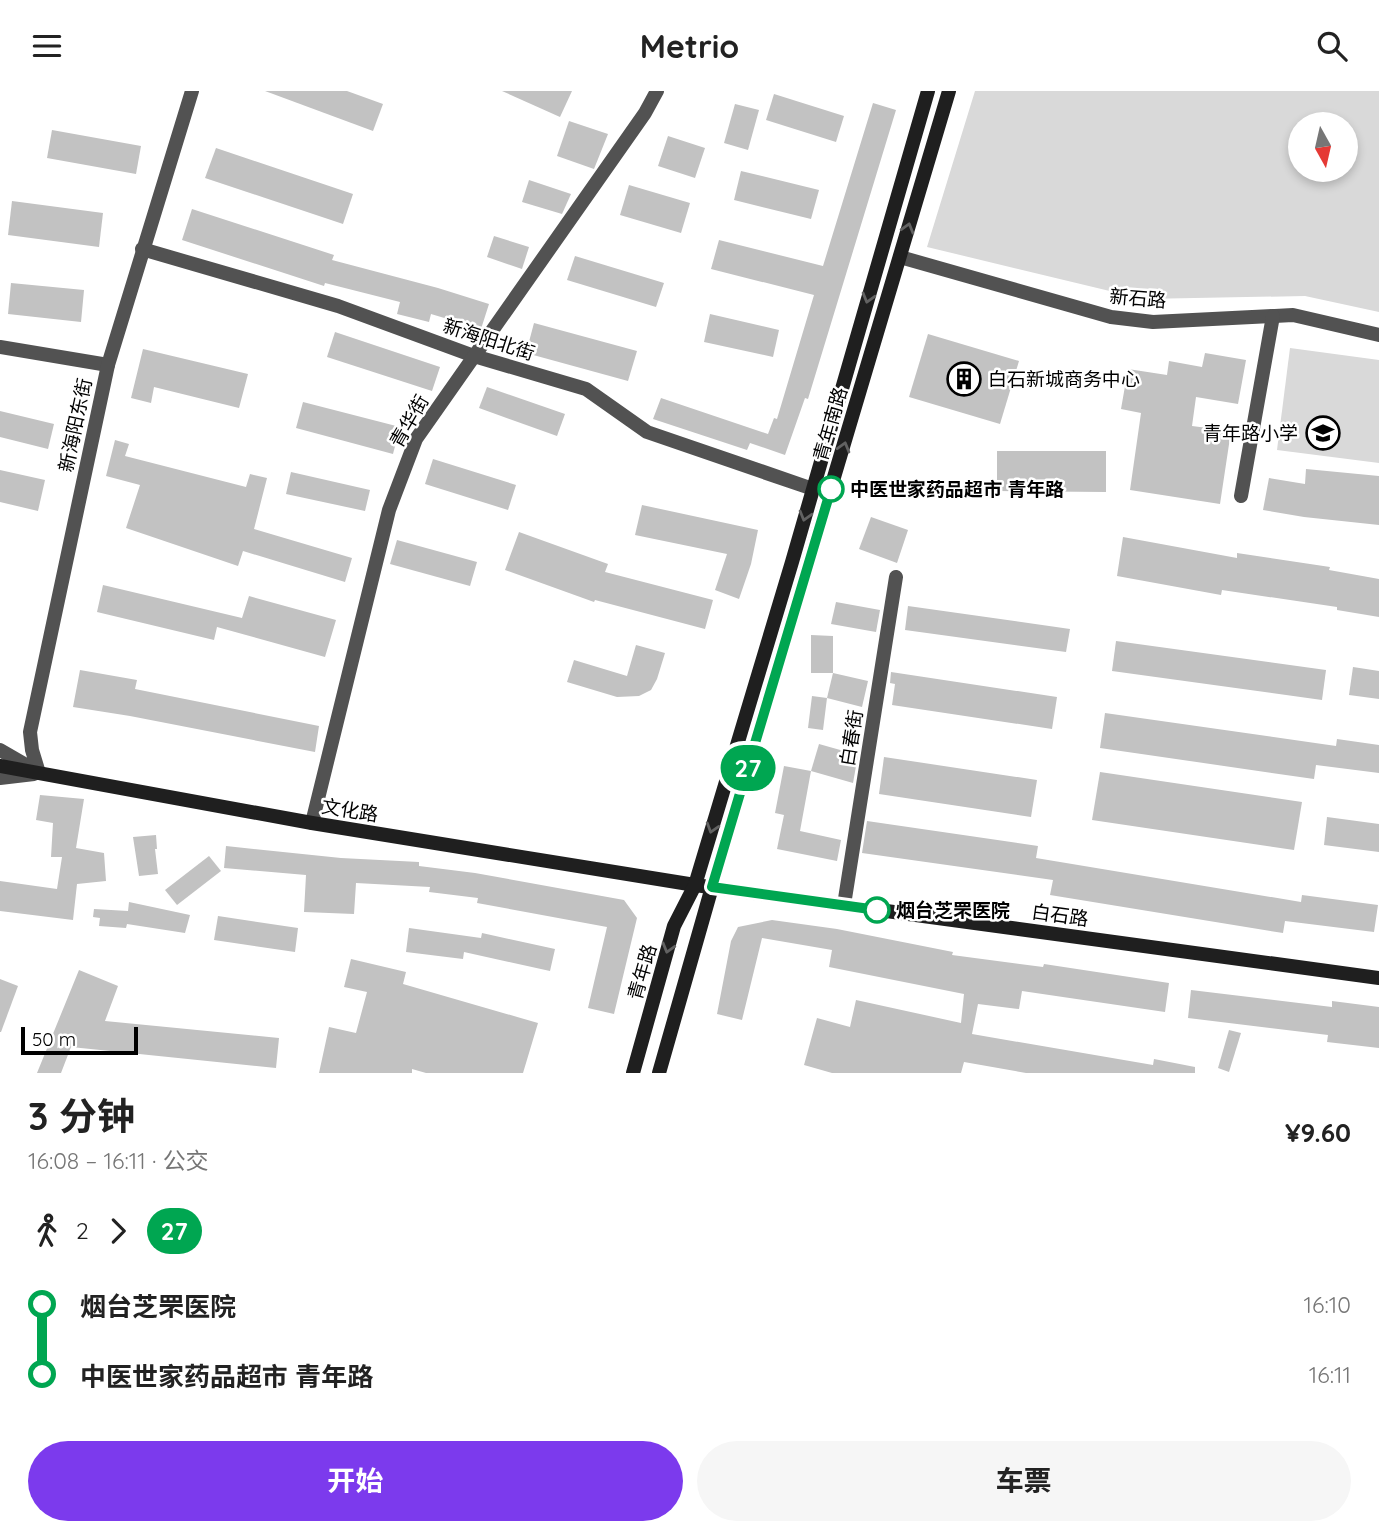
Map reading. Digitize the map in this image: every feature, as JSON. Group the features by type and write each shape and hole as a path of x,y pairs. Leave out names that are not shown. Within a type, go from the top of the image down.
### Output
{"main road":[{"name":"青年南路","path":"695,885 928,91"},
{"name":"青年南路","path":"712,887 949,91"},
{"name":"文化路","path":"0,766 312,823 695,885"},
{"name":"白石路","path":"695,885 1379,978"},
{"name":"青年路","path":"634,1073 674,926 695,885"},
{"path":"659,1073 712,887"}],"street":[{"name":"新海阳东街","path":"39,773 30,732 108,365 192,91"},
{"name":"青华街","path":"312,823 389,510 416,439 645,113 657,91"},
{"name":"新海阳北街","path":"142,249 338,306 474,356 586,389 647,432 813,489"},
{"name":"新石路","path":"900,257 1111,317 1153,322 1293,315 1379,335"},
{"path":"1241,496 1273,316"},
{"path":"0,347 108,365"},
{"name":"白春街","path":"844,905 896,577"},
{"path":"0,750 39,773"},
{"path":"0,778 39,773"}],"shaded area":[{"path":"975,91 1379,91 1379,312 1305,296 1143,299 927,247"},
{"path":"1290,348 1379,360 1379,463 1277,450"}],"building":[{"path":"265,91 347,91 383,104 373,131"},
{"path":"502,91 572,91 560,117"},
{"path":"774,94 844,116 836,142 766,120"},
{"path":"873,103 896,110 808,399 805,398 785,455 750,443 747,450 653,419 661,398 768,434 774,418 777,419 814,295 711,269 719,240 823,266"},
{"path":"735,104 759,110 748,150 724,143"},
{"path":"569,121 608,134 594,169 557,156"},
{"path":"52,130 141,146 136,174 47,158"},
{"path":"668,136 705,148 695,178 658,166"},
{"path":"216,148 353,194 343,224 205,178"},
{"path":"741,171 819,190 811,219 734,200"},
{"path":"529,180 571,194 562,214 522,202"},
{"path":"629,185 690,203 681,233 620,215"},
{"path":"12,201 103,213 99,247 8,235"},
{"path":"192,209 334,255 332,260 489,304 481,329 431,314 429,322 397,314 400,302 325,283 324,286 182,240"},
{"path":"494,236 529,247 522,269 487,257"},
{"path":"575,256 664,283 656,307 567,280"},
{"path":"11,283 84,290 81,322 8,314"},
{"path":"710,314 779,330 773,357 704,342"},
{"path":"534,323 637,351 628,381 526,353"},
{"path":"335,332 440,367 432,391 327,357"},
{"name":"白石新城商务中心","path":"928,334 1019,361 1000,424 909,397"},
{"path":"143,349 248,374 239,408 154,387 151,403 131,398"},
{"path":"1205,353 1246,360 1238,404 1196,397 1192,426 1231,431 1220,504 1130,490 1141,413 1121,409 1128,369 1167,375 1169,361 1202,367"},
{"path":"487,387 565,414 557,436 479,408"},
{"path":"303,402 400,427 393,454 296,428"},
{"path":"0,411 54,424 48,449 0,437"},
{"path":"115,440 129,444 125,456 246,487 250,474 267,478 254,529 352,558 345,582 243,551 238,566 126,528 140,485 106,476"},
{"path":"997,451 1106,451 1106,492 997,491"},
{"path":"433,459 516,485 508,510 425,484"},
{"path":"1306,469 1379,476 1379,525 1263,510 1269,478 1305,484"},
{"path":"0,470 45,480 38,511 0,502"},
{"path":"291,472 370,490 365,511 286,494"},
{"path":"642,505 758,530 751,564 739,599 715,590 727,554 635,535"},
{"path":"871,517 908,530 897,563 859,549"},
{"path":"519,532 608,564 605,572 713,600 705,629 595,600 594,602 505,570"},
{"path":"1123,537 1237,558 1237,553 1330,567 1329,570 1379,579 1379,617 1337,610 1337,607 1222,590 1221,595 1117,576"},
{"path":"397,540 477,562 470,586 390,564"},
{"path":"103,585 242,618 249,596 336,620 325,657 217,627 214,640 97,612"},
{"path":"836,602 880,610 876,632 831,624"},
{"path":"908,606 1070,629 1066,652 905,630"},
{"path":"811,635 833,636 833,673 811,673"},
{"path":"1116,641 1326,670 1322,700 1112,671"},
{"path":"636,645 665,653 651,690 639,696 617,697 567,682 574,660 627,676"},
{"path":"1353,667 1379,671 1379,699 1349,695"},
{"path":"80,670 137,680 135,689 319,726 315,752 73,707"},
{"path":"891,672 1057,697 1052,729 892,705 895,684 890,683"},
{"path":"833,673 868,681 862,707 827,698"},
{"path":"812,696 827,698 823,730 808,728"},
{"path":"1105,713 1336,746 1337,739 1379,745 1379,773 1316,765 1314,779 1100,748"},
{"path":"819,744 858,755 853,783 811,771"},
{"path":"884,757 1037,780 1031,817 879,794"},
{"path":"784,766 811,771 800,831 841,840 837,861 777,849 784,815 775,813"},
{"path":"1100,772 1302,802 1294,850 1092,820"},
{"path":"40,795 84,799 76,848 104,853 106,881 77,884 73,920 0,911 0,881 57,889 62,857 51,857 53,823 36,820"},
{"path":"1327,817 1379,824 1379,852 1324,845"},
{"path":"867,821 1038,846 1036,858 1301,902 1302,895 1378,905 1374,932 1285,921 1283,933 1050,895 1053,880 862,853"},
{"path":"156,835 158,874 139,876 133,837"},
{"path":"226,846 341,858 419,862 419,866 475,873 624,900 637,918 614,1014 588,1008 607,927 477,903 478,898 429,892 430,887 356,883 354,914 304,912 306,875 224,868"},
{"path":"209,856 221,871 177,905 165,890"},
{"path":"129,902 190,915 185,933 127,924 126,928 99,926 100,918 93,917 94,909 128,911"},
{"path":"218,916 298,928 295,952 214,940"},
{"path":"772,920 837,929 953,952 952,955 1043,967 1044,964 1169,983 1165,1012 1022,991 1019,1009 978,1004 972,1034 1153,1065 1154,1059 1195,1067 1195,1073 1026,1073 964,1062 961,1073 832,1073 804,1065 817,1018 850,1027 856,1000 961,1023 964,994 829,967 832,950 762,938 742,1020 717,1014 731,941 738,927"},
{"path":"409,928 481,938 482,933 555,949 550,971 464,952 463,959 406,952"},
{"path":"351,959 406,972 403,984 538,1023 523,1073 426,1073 412,1069 412,1073 319,1073 329,1027 356,1033 367,992 344,987"},
{"path":"79,970 118,986 105,1021 279,1038 276,1068 71,1047 61,1073 37,1073"},
{"path":"0,979 18,986 1,1032 0,1032"},
{"path":"1191,990 1332,1007 1332,1001 1379,1007 1379,1048 1327,1042 1328,1035 1188,1018"},
{"path":"1229,1030 1241,1033 1229,1072 1218,1068"}],"bus line":[{"name":"27","path":"831,489 712,887 877,910"}],"place":[{"name":"白石新城商务中心","path":"964,379"},
{"name":"青年路小学","path":"1323,433"},
{"name":"中医世家药品超市 青年路","path":"831,489"},
{"name":"烟台芝罘医院","path":"877,910"}]}
